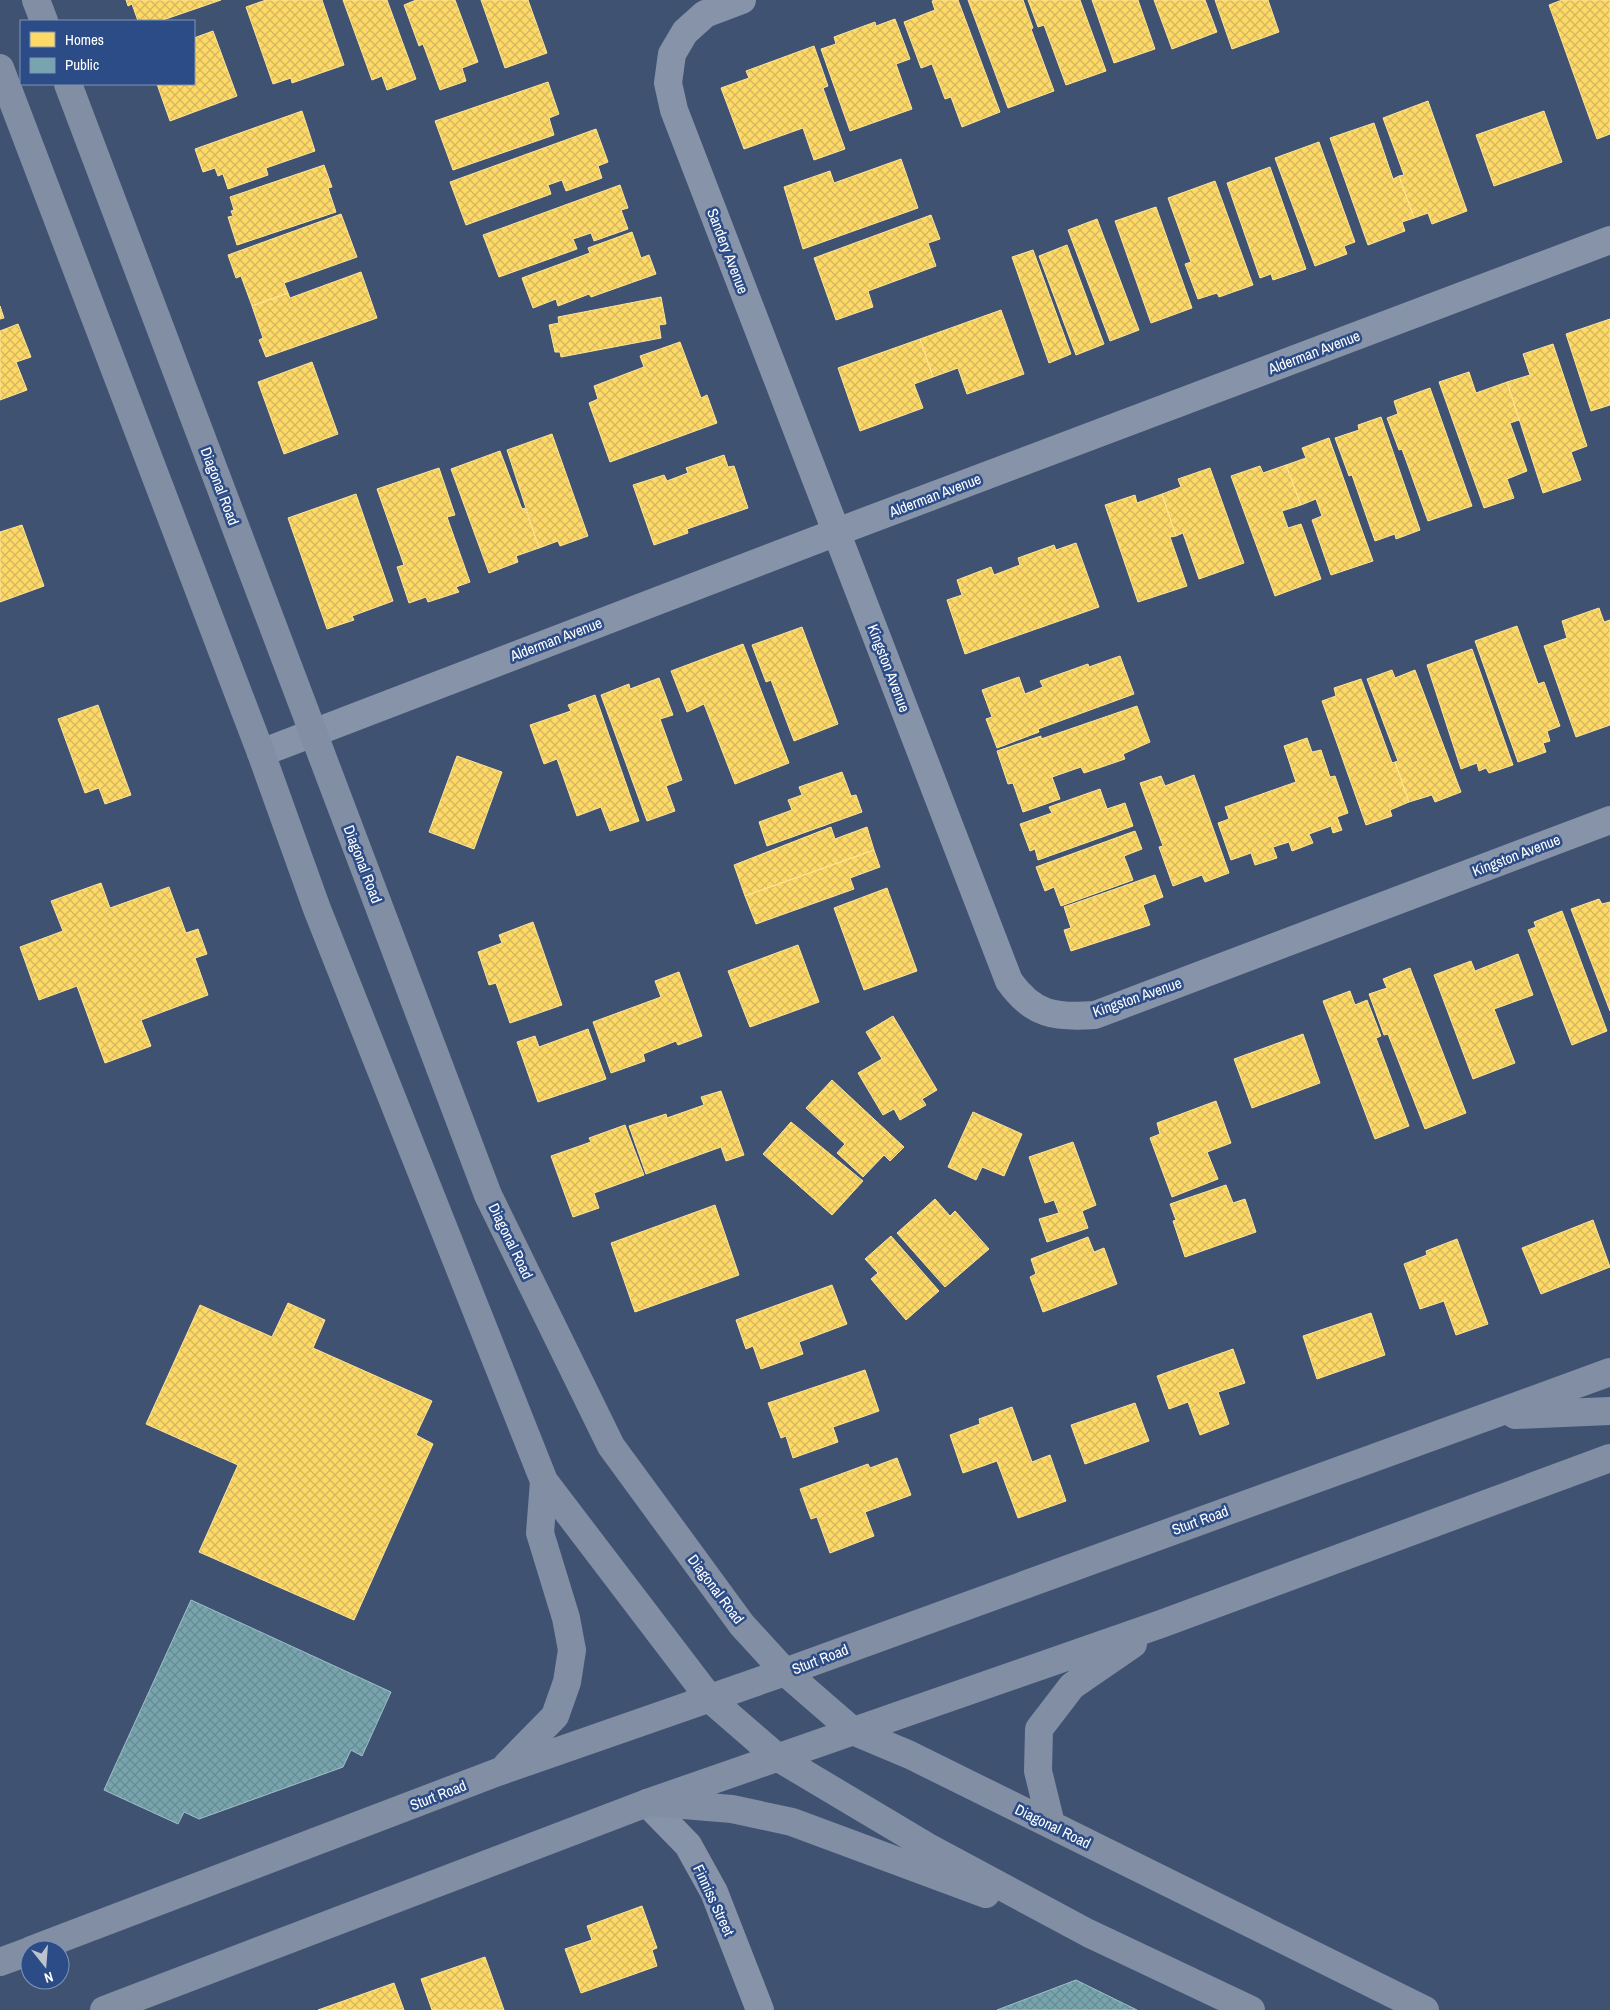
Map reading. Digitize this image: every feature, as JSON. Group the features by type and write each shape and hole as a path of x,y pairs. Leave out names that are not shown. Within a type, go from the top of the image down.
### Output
{"main road":[{"path":"36,0 44,20"},
{"path":"0,68 261,753 317,909 544,1481 710,1698 777,1757 928,1847 1088,1933 1251,2010"},
{"name":"Diagonal Road","path":"68,85 488,1195 610,1446 742,1625 786,1672 853,1731 910,1755 1424,2010"},
{"name":"Sturt Road","path":"57,1940 498,1772 786,1672 1610,1372"},
{"path":"1486,1417 1610,1410"},
{"path":"104,2010 647,1802 1161,1624 1610,1458"},
{"path":"498,1772 556,1716 567,1682 571,1658 572,1650 566,1618 540,1533 544,1481"},
{"path":"1050,1824 1038,1771 1039,1729 1072,1686 1161,1624"},
{"path":"647,1802 732,1809 792,1822 1088,1933"},
{"name":"Sturt Road","path":"0,1962 20,1954"}],"street":[{"name":"Sandery Avenue","path":"742,0 705,14 685,32 672,54 668,84 674,110 836,532"},
{"name":"Alderman Avenue","path":"261,753 836,532 1610,240"},
{"name":"Kingston Avenue","path":"836,532 1009,981 1021,998 1040,1010 1066,1017 1095,1015 1610,820"},
{"name":"Finniss Street","path":"647,1802 688,1846 714,1892 760,2010"}],"building: Homes":[{"path":"126,0 221,0 163,20 138,20 132,4 128,6"},
{"path":"266,0 322,0 344,65 292,83 291,78 273,84 246,7"},
{"path":"343,0 387,0 416,79 387,90 382,76 372,80"},
{"path":"416,0 455,0 478,62 462,68 466,81 440,90 423,44 419,46 404,5"},
{"path":"481,0 528,0 547,53 505,68"},
{"path":"958,0 1000,112 962,127 951,97 945,99 932,64 921,68 904,22 935,10 932,1"},
{"path":"968,0 1023,0 1033,28 1031,29 1054,91 1008,108"},
{"path":"1028,0 1080,0 1106,71 1066,85 1044,25 1038,27"},
{"path":"1092,0 1138,0 1155,49 1114,63"},
{"path":"1154,0 1205,0 1217,32 1172,49"},
{"path":"1215,0 1268,0 1279,32 1232,49"},
{"path":"1562,0 1610,0 1610,134 1597,139 1549,5"},
{"path":"895,19 910,59 896,64 912,109 850,131 821,49 836,44 834,37 875,22 876,26"},
{"path":"213,31 237,96 170,121 157,85 195,85 195,38"},
{"path":"814,46 828,86 823,88 845,149 814,160 803,128 744,149 721,88 749,78 746,71"},
{"path":"548,82 559,114 549,118 554,135 453,170 435,121"},
{"path":"1428,101 1467,211 1432,224 1428,213 1414,218 1399,176 1404,175 1383,118"},
{"path":"302,111 315,151 266,168 268,175 228,189 223,174 218,176 215,168 203,172 195,149"},
{"path":"1544,111 1562,162 1494,186 1476,135"},
{"path":"1374,123 1393,179 1399,176 1414,218 1402,222 1405,231 1368,245 1330,138"},
{"path":"596,129 608,162 598,166 602,178 566,191 562,180 548,185 551,194 466,225 450,182"},
{"path":"1319,142 1355,242 1344,246 1347,254 1315,266 1275,158"},
{"path":"901,159 918,208 803,249 784,187 830,171 834,183"},
{"path":"324,165 332,187 328,188 336,212 237,245 228,217 233,216 231,211 234,210 230,197"},
{"path":"1270,167 1306,269 1273,280 1271,274 1260,278 1227,183"},
{"path":"1215,181 1253,285 1219,297 1217,293 1198,299 1185,264 1191,262 1168,198"},
{"path":"620,185 628,208 621,210 628,229 594,241 591,233 573,239 577,249 499,277 483,235"},
{"path":"1156,207 1192,308 1151,323 1115,221"},
{"path":"341,214 357,257 284,283 288,293 252,306 241,276 236,278 228,255"},
{"path":"931,215 940,239 928,243 936,266 868,291 873,307 836,320 814,258"},
{"path":"1097,219 1139,330 1110,341 1068,230"},
{"path":"632,232 641,258 649,255 656,274 591,297 589,294 558,306 556,299 533,308 522,278 590,253 588,248"},
{"path":"1067,245 1104,344 1076,355 1039,256"},
{"path":"1033,250 1071,354 1049,363 1012,257"},
{"path":"361,272 377,318 266,357 259,340 263,338 252,306 288,293 290,298"},
{"path":"661,297 666,324 659,325 661,338 561,357 560,352 555,352 549,325 559,323 558,317"},
{"path":"0,306 4,318 0,319"},
{"path":"1001,310 1024,374 967,394 958,368 933,377 920,339"},
{"path":"1610,319 1610,405 1591,411 1566,334"},
{"path":"18,324 31,357 16,362 27,390 0,400 0,331"},
{"path":"920,339 933,377 914,384 923,408 860,431 838,368"},
{"path":"680,342 701,398 707,395 717,423 610,462 589,403 598,399 594,386 644,367 640,356"},
{"path":"1553,344 1587,446 1571,452 1581,480 1543,493 1507,382 1530,375 1523,354"},
{"path":"312,362 338,434 284,454 258,382"},
{"path":"1469,372 1476,393 1507,382 1519,420 1510,423 1527,471 1507,479 1514,498 1484,508 1439,382"},
{"path":"1430,388 1472,506 1428,521 1402,449 1399,450 1387,418 1398,414 1394,401"},
{"path":"1381,417 1420,530 1396,539 1395,534 1375,541 1352,475 1349,476 1335,438 1359,430 1358,425"},
{"path":"552,434 588,536 560,546 558,541 539,548 507,450"},
{"path":"1329,438 1373,561 1331,575 1312,520 1322,516 1316,499 1301,505 1286,465 1306,458 1302,448"},
{"path":"500,451 522,509 525,508 539,548 516,556 518,562 489,573 451,469"},
{"path":"724,455 728,467 734,466 748,508 687,529 688,533 654,545 633,485 664,475 667,481 688,473 686,468"},
{"path":"1286,465 1301,505 1282,511 1288,528 1301,524 1321,579 1275,596 1231,476 1260,466 1263,473"},
{"path":"439,468 455,515 447,517 470,582 456,587 459,592 428,602 426,597 409,603 397,567 404,565 377,489"},
{"path":"1210,468 1244,563 1199,579 1183,533 1176,536 1162,494 1181,487 1178,479"},
{"path":"356,494 393,601 352,616 354,620 327,629 288,518"},
{"path":"1162,494 1176,536 1170,537 1187,586 1138,602 1105,505 1135,495 1137,503"},
{"path":"22,525 44,586 0,602 0,532"},
{"path":"1076,543 1099,607 965,654 947,600 962,595 957,580 991,567 994,575 1020,565 1018,558 1054,545 1056,550"},
{"path":"1599,608 1604,622 1610,620 1610,725 1576,737 1544,646 1567,638 1562,621"},
{"path":"1517,626 1538,684 1544,682 1560,726 1547,731 1550,741 1543,743 1546,752 1518,762 1475,641"},
{"path":"802,627 838,724 794,741 771,680 766,682 752,645"},
{"path":"743,644 789,763 735,784 704,704 687,712 671,671"},
{"path":"1472,649 1513,765 1489,773 1486,768 1479,771 1477,763 1461,769 1427,665"},
{"path":"1120,656 1134,694 1038,729 1039,732 997,748 986,719 992,717 982,690 1019,677 1025,694 1043,687 1040,681 1088,664 1089,667"},
{"path":"1392,670 1395,678 1415,670 1461,792 1435,802 1432,795 1409,802 1395,762 1398,761 1367,679"},
{"path":"659,678 673,715 660,719 682,780 666,786 675,811 647,821 601,695 629,684 630,689"},
{"path":"1361,679 1392,763 1395,762 1409,802 1390,810 1392,816 1366,825 1322,701 1336,696 1334,688"},
{"path":"595,695 639,821 610,831 601,807 577,816 557,759 544,764 530,725 571,711 568,705"},
{"path":"98,705 131,795 105,804 99,788 85,793 58,719"},
{"path":"1137,706 1150,742 1123,754 1125,759 1084,773 1081,767 1052,777 1060,799 1023,812 1013,783 1008,784 997,751 1041,736 1041,739"},
{"path":"1307,738 1312,752 1321,750 1330,777 1335,776 1348,813 1337,817 1342,830 1333,833 1331,826 1309,834 1313,843 1292,851 1289,842 1273,847 1277,858 1255,865 1251,853 1231,860 1218,823 1229,819 1225,807 1296,782 1284,746"},
{"path":"457,756 502,772 474,849 429,832"},
{"path":"842,772 851,796 856,795 862,812 767,846 759,822 792,810 788,800 802,795 799,787"},
{"path":"1194,775 1229,873 1205,882 1202,875 1173,886 1159,847 1163,846 1140,783 1161,776 1165,786"},
{"path":"1100,789 1107,809 1125,803 1133,826 1038,860 1035,849 1030,851 1020,824 1052,813 1049,807"},
{"path":"831,827 835,839 867,827 874,850 745,896 734,865"},
{"path":"1135,831 1142,849 1124,856 1133,880 1061,906 1054,887 1045,891 1036,867"},
{"path":"874,850 880,867 850,878 854,889 756,924 745,896"},
{"path":"1155,875 1163,897 1143,905 1150,925 1071,951 1064,930 1071,928 1064,907"},
{"path":"101,883 110,908 169,887 186,933 198,929 207,954 195,958 208,995 141,1020 151,1046 105,1063 77,986 39,1000 20,947 63,931 51,901"},
{"path":"887,888 917,971 864,990 834,908"},
{"path":"1599,899 1602,904 1610,902 1610,1011 1571,909"},
{"path":"1562,911 1607,1031 1572,1045 1528,930 1536,927 1534,922"},
{"path":"533,922 562,1005 510,1023 496,983 489,985 478,952 502,943 499,935"},
{"path":"798,945 819,1002 750,1027 728,971"},
{"path":"1518,954 1533,995 1494,1009 1515,1063 1473,1079 1434,975 1471,961 1475,971"},
{"path":"1410,968 1466,1113 1425,1129 1388,1034 1384,1035 1369,994 1387,988 1383,979"},
{"path":"679,972 702,1036 678,1045 676,1041 643,1054 645,1061 611,1073 593,1022 661,997 655,981"},
{"path":"1350,991 1355,1005 1367,1000 1381,1036 1376,1038 1409,1126 1375,1139 1323,1001"},
{"path":"893,1016 937,1090 922,1099 926,1105 900,1120 894,1109 883,1115 858,1073 882,1059 866,1032"},
{"path":"588,1029 606,1079 538,1102 517,1042 535,1036 539,1047"},
{"path":"1303,1034 1320,1083 1252,1108 1234,1059"},
{"path":"832,1080 904,1147 890,1161 884,1155 863,1177 837,1153 845,1144 806,1108"},
{"path":"721,1091 744,1155 726,1161 721,1147 646,1174 629,1126 666,1114 667,1118 704,1105 701,1097"},
{"path":"1216,1101 1231,1143 1207,1152 1218,1179 1172,1197 1150,1138 1160,1134 1157,1123"},
{"path":"973,1112 1022,1134 1004,1176 982,1167 976,1180 948,1167"},
{"path":"791,1122 863,1181 832,1215 763,1154"},
{"path":"625,1125 644,1175 594,1193 599,1208 573,1217 551,1156 591,1142 589,1138"},
{"path":"1073,1142 1096,1205 1082,1211 1088,1228 1047,1242 1039,1219 1059,1213 1054,1200 1045,1203 1029,1157"},
{"path":"1226,1185 1233,1203 1245,1199 1256,1232 1185,1257 1173,1221 1176,1220 1170,1204"},
{"path":"935,1199 950,1216 955,1211 989,1249 945,1287 897,1233"},
{"path":"715,1205 739,1275 635,1312 611,1243"},
{"path":"1593,1220 1610,1267 1541,1294 1522,1248"},
{"path":"891,1236 939,1291 906,1320 871,1279 878,1273 865,1259"},
{"path":"1088,1237 1094,1252 1104,1248 1117,1284 1043,1312 1030,1277 1036,1274 1031,1259"},
{"path":"1457,1239 1488,1324 1456,1335 1444,1301 1420,1309 1404,1264 1427,1255 1426,1251"},
{"path":"832,1285 847,1324 799,1342 803,1354 761,1369 753,1346 746,1349 736,1320"},
{"path":"288,1303 325,1320 313,1348 432,1401 416,1435 433,1444 354,1620 199,1552 238,1465 146,1424 200,1305 272,1337"},
{"path":"1371,1313 1385,1355 1317,1379 1303,1336"},
{"path":"1233,1349 1245,1383 1218,1392 1229,1424 1200,1435 1188,1402 1169,1409 1157,1376"},
{"path":"865,1370 879,1411 833,1427 838,1442 793,1458 786,1436 781,1438 768,1403"},
{"path":"1135,1403 1149,1441 1085,1464 1071,1425"},
{"path":"1012,1407 1032,1462 1050,1455 1066,1501 1018,1518 997,1461 963,1473 950,1435 980,1424 979,1419"},
{"path":"897,1458 911,1495 865,1512 874,1536 830,1553 817,1517 811,1519 800,1489 868,1464 870,1468"},
{"path":"642,1906 657,1948 652,1950 657,1966 581,1993 565,1949 592,1940 587,1926"},
{"path":"485,1957 504,2010 432,2010 421,1979"},
{"path":"394,1983 404,2010 318,2010"}],"building: Public":[{"path":"191,1600 391,1692 362,1756 351,1750 343,1767 199,1819 184,1812 178,1824 104,1790"},
{"path":"1076,1980 1137,2010 997,2010"}]}
